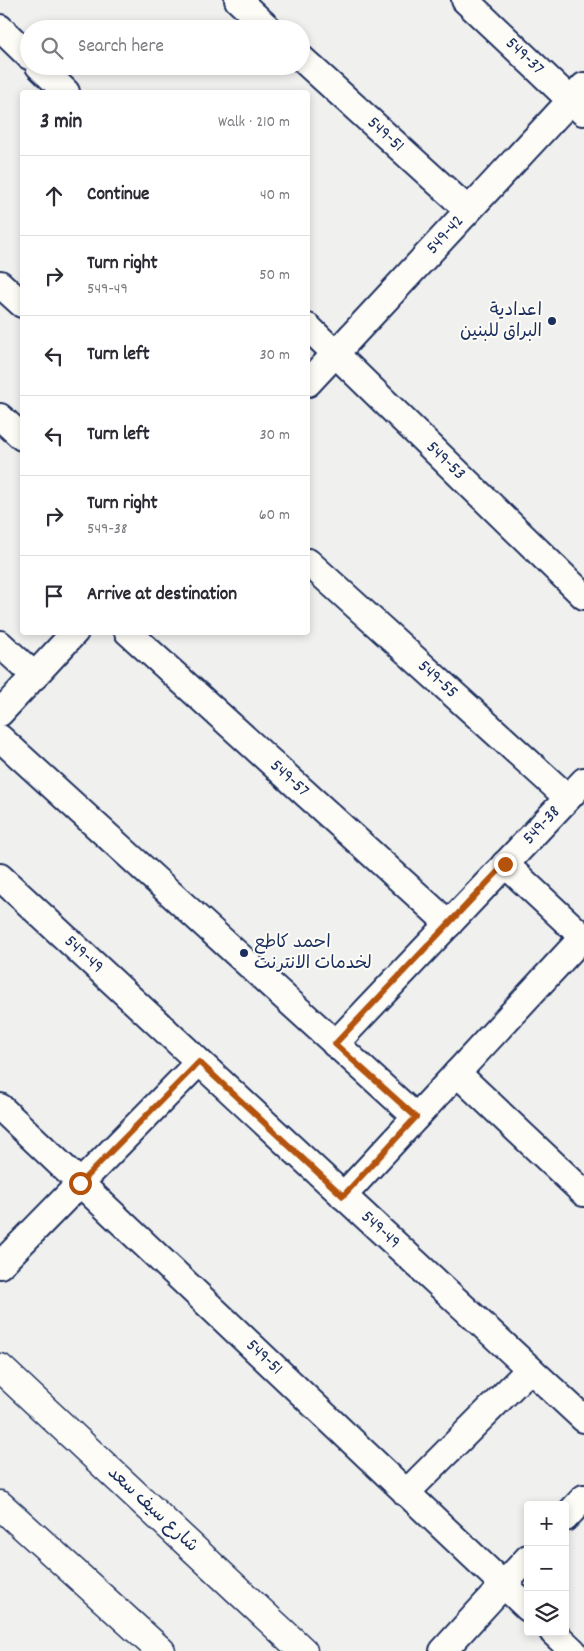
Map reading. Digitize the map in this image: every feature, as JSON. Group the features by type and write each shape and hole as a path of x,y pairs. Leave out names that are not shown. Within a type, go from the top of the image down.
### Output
{"street":[{"path":"238,0 259,20"},
{"name":"549-37","path":"465,0 580,99"},
{"path":"0,28 20,47"},
{"name":"549-51","path":"310,66 468,210"},
{"path":"48,75 64,90"},
{"name":"549-42","path":"310,381 468,210 580,99"},
{"path":"0,284 20,302"},
{"name":"549-53","path":"310,329 584,596"},
{"path":"0,417 20,435"},
{"name":"549-55","path":"310,564 576,790"},
{"path":"0,713 72,635"},
{"name":"549-57","path":"131,635 449,924"},
{"path":"0,644 35,676"},
{"path":"0,738 416,1117"},
{"name":"549-38","path":"335,1044 576,790"},
{"path":"343,1196 584,938 505,864"},
{"name":"549-49","path":"0,877 584,1419"},
{"path":"0,1264 199,1062"},
{"path":"457,1073 584,1193"},
{"name":"549-51","path":"0,1107 524,1604"},
{"name":"شارع سيف سعد","path":"0,1368 303,1651"},
{"path":"406,1493 530,1369"},
{"path":"569,1514 584,1498"},
{"path":"0,1505 161,1651"},
{"path":"443,1651 524,1562"},
{"path":"557,1636 573,1651"}],"place":[{"name":"اعدادية البراق للبنين","path":"552,321"},
{"name":"احمد كاطع لخدمات الانترنت","path":"244,953"}],"route":[{"path":"80,1183 199,1062 343,1196 416,1117 335,1044 505,864"}]}
